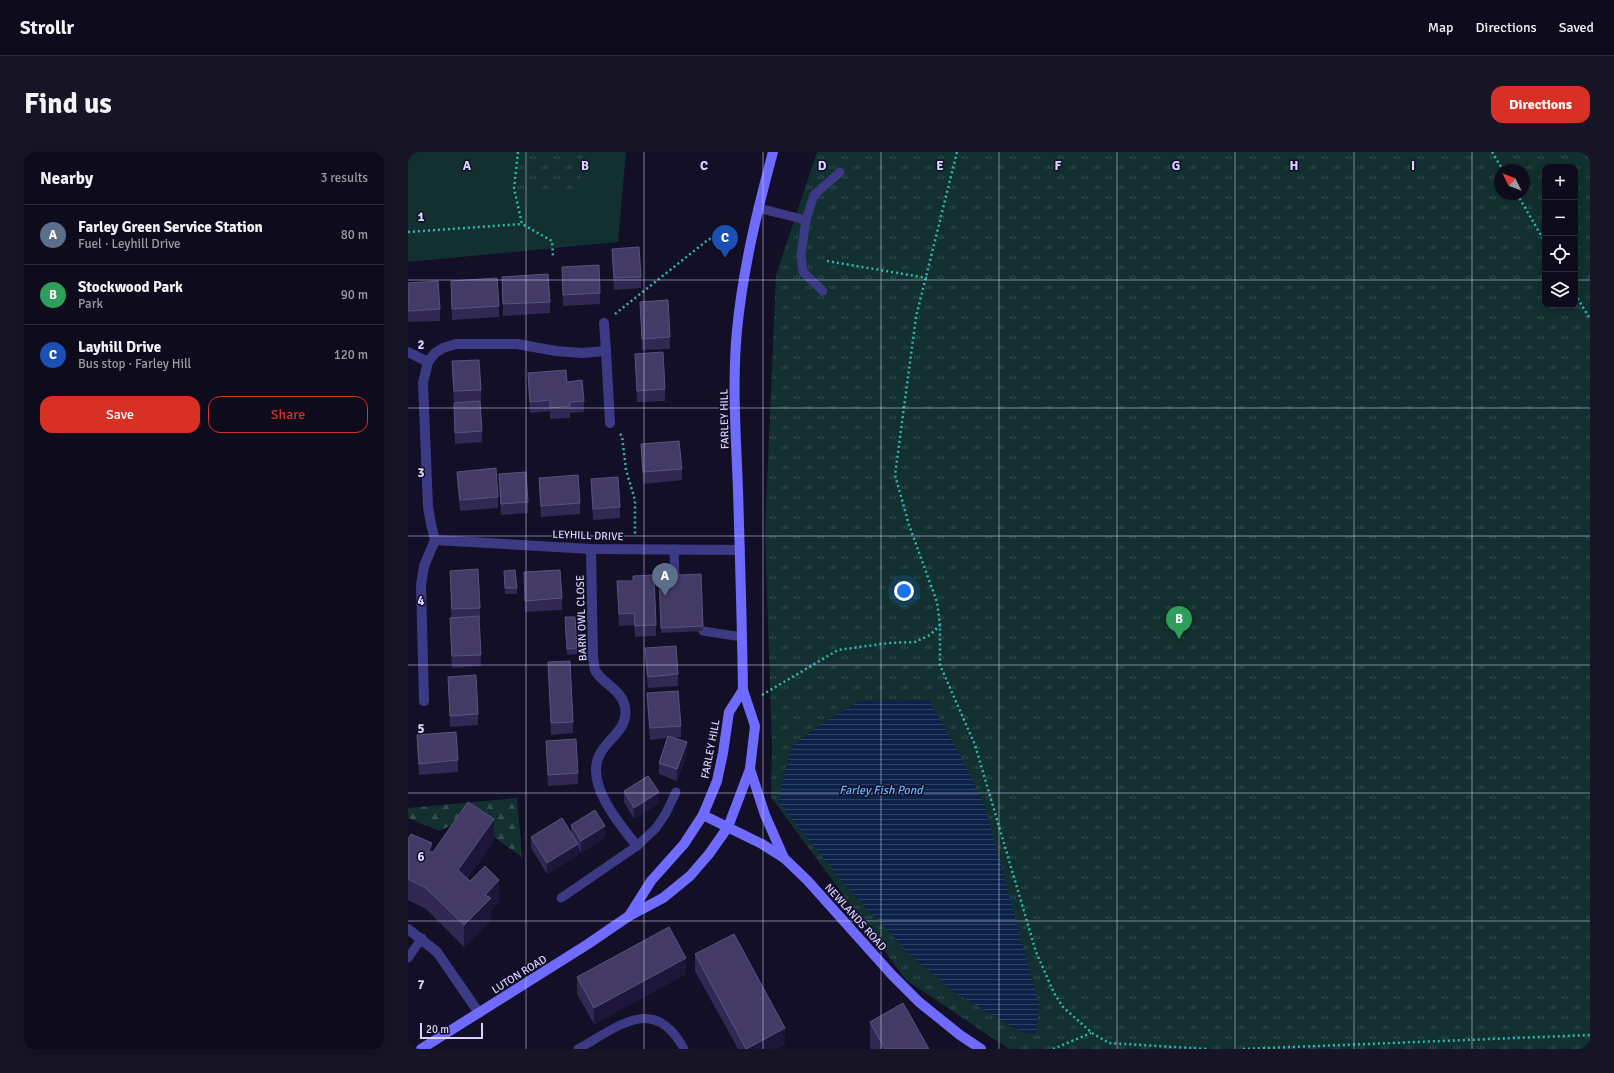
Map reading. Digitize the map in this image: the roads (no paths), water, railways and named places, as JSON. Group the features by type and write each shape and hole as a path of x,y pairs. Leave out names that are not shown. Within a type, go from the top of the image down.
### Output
{"main road":[{"name":"FARLEY HILL","path":"728,826 750,769 755,726 744,690 736,430 735,368 737,331 743,278 758,208 773,152"},
{"name":"FARLEY HILL","path":"703,814 717,780 723,753 729,712 744,690"},
{"path":"750,769 765,815 784,858"},
{"name":"NEWLANDS ROAD","path":"703,814 762,844 784,858 807,880 892,975 919,1002 960,1035 981,1049"},
{"name":"LUTON ROAD","path":"629,916 651,881 684,844 703,814"},
{"name":"LUTON ROAD","path":"421,1049 588,944 629,916 663,898 690,876 710,854 728,826"}],"street":[{"path":"604,324 610,423"},
{"path":"424,701 421,585 424,566 435,540 428,507 423,382 428,362 443,348 456,344 517,344 556,351 606,351"},
{"path":"408,352 428,362"},
{"name":"LEYHILL DRIVE","path":"435,540 591,548 740,550"},
{"name":"BARN OWL CLOSE","path":"591,548 593,658 595,670 599,676 614,688 621,697 625,707 625,719 619,732 598,757 598,786 613,816 637,846"},
{"path":"408,929 422,938 437,952 479,1013"}],"lane":[{"path":"823,291 803,272 801,255 806,220 814,195 840,172"},
{"path":"758,208 806,220"},
{"path":"674,549 675,580"},
{"path":"703,631 742,637"},
{"path":"561,898 637,846 656,828 666,813 676,792"},
{"path":"408,958 422,938"},
{"path":"578,1049 629,1021 643,1017 658,1020 679,1039 684,1049"}],"water":[{"name":"Farley Fish Pond","path":"929,700 958,751 985,806 1039,1005 1036,1033 1023,1033 955,993 908,953 844,884 779,803 783,778 792,746 824,722 859,701"}],"place":[{"name":"Layhill Drive","path":"725,258"},
{"name":"Farley Green Service Station","path":"665,596"},
{"name":"Stockwood Park","path":"1179,639"}]}
